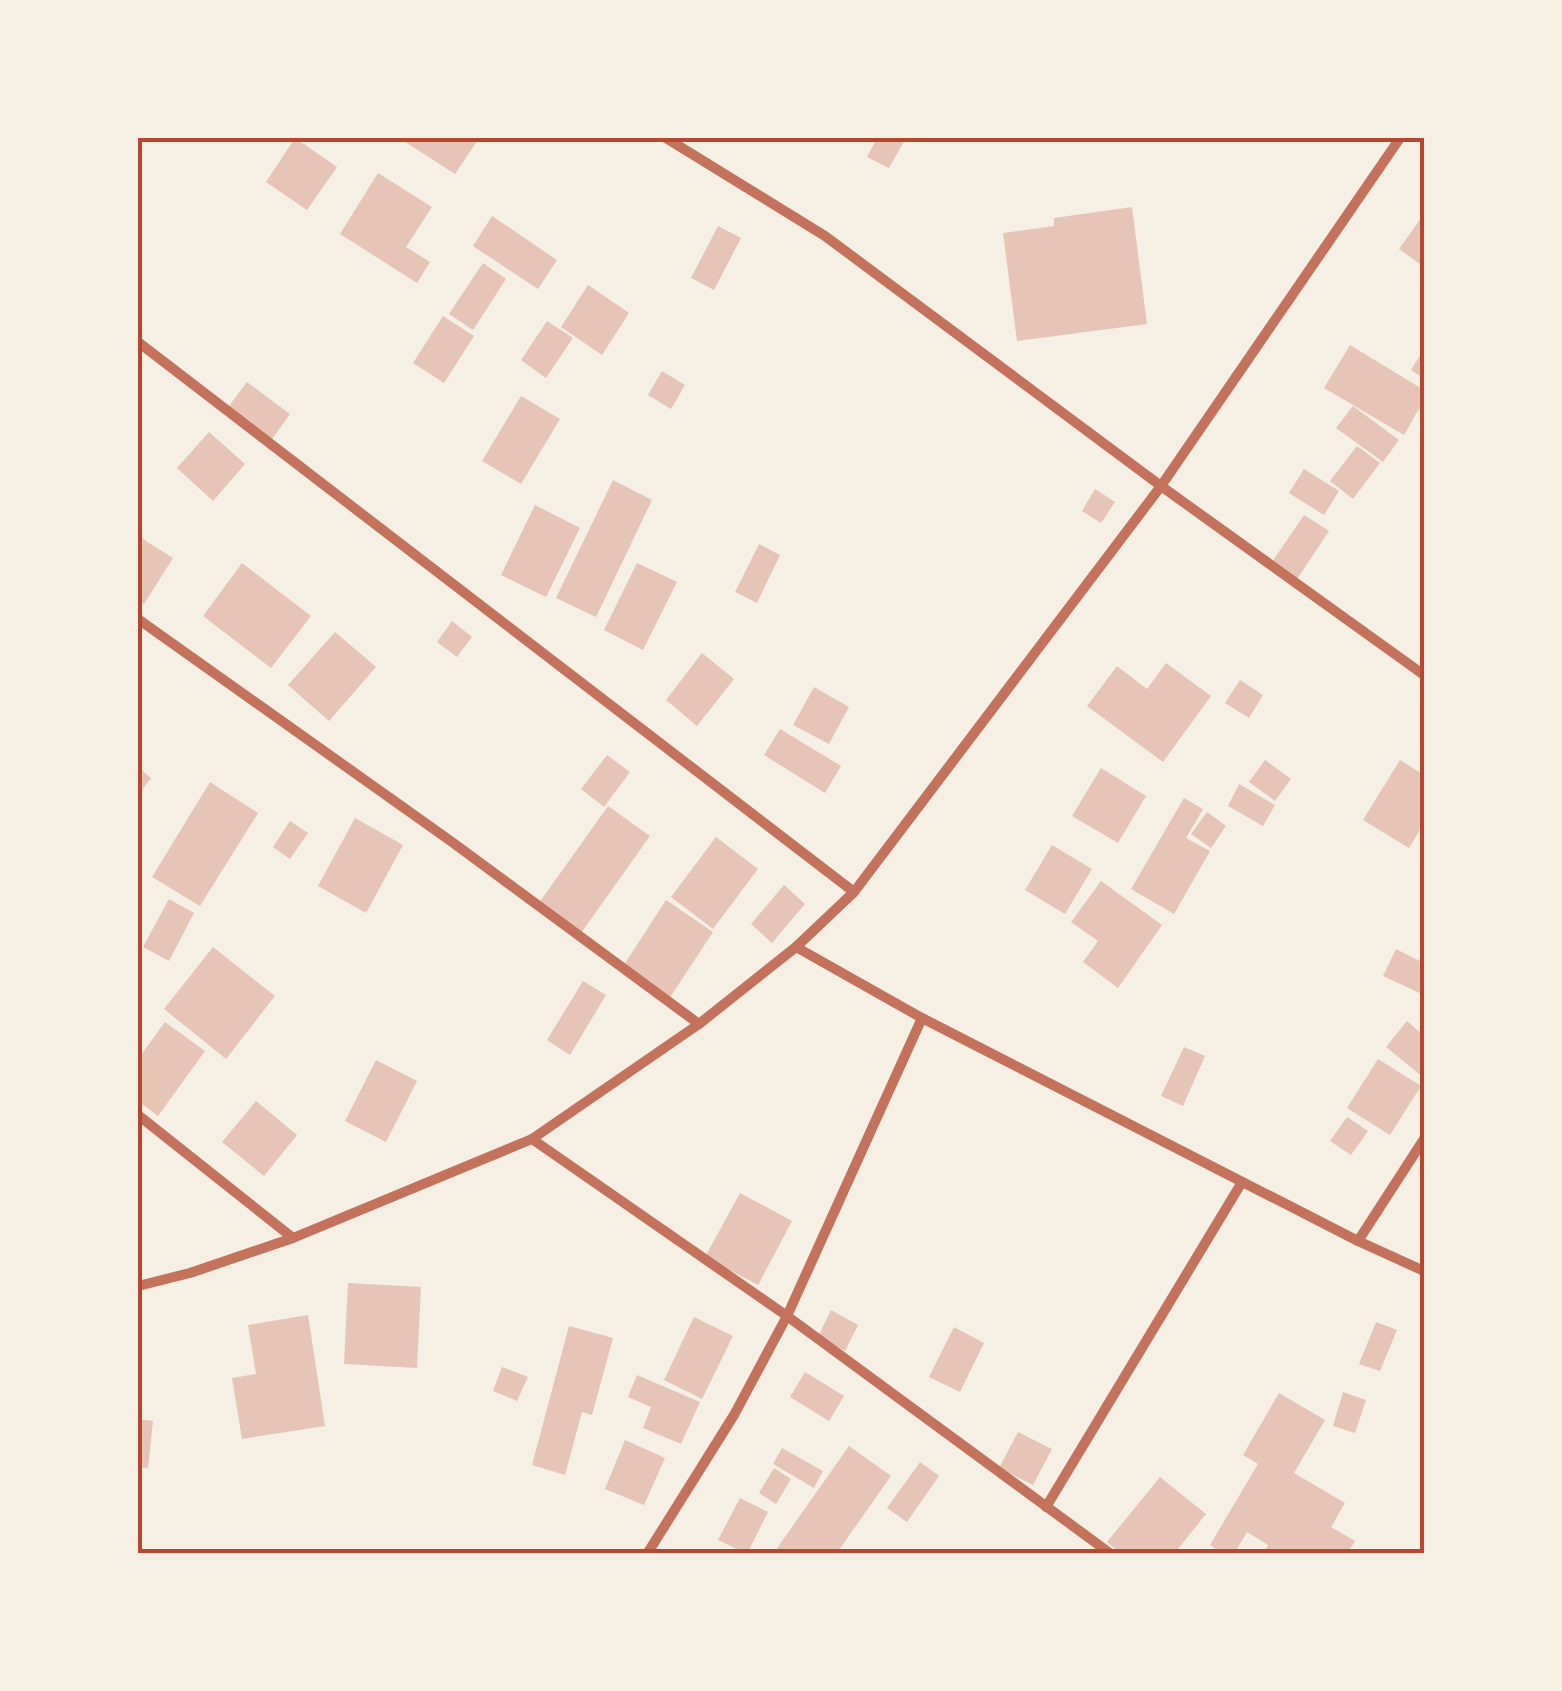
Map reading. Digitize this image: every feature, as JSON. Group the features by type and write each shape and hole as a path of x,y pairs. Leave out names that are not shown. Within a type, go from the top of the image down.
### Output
{"street":[{"path":"666,138 825,236 1161,486 1424,675"},
{"path":"138,1286 293,1238 532,1138 699,1024 796,948 854,892 1161,486 1400,138"},
{"path":"138,342 854,892"},
{"path":"138,619 699,1024"},
{"path":"796,948 922,1018 1358,1241 1424,1270"},
{"path":"647,1554 734,1415 787,1316 922,1018"},
{"path":"138,1115 293,1238"},
{"path":"532,1138 787,1316 1111,1554"},
{"path":"1358,1241 1424,1139"},
{"path":"1046,1506 1242,1182"}],"building":[{"path":"295,138 337,167 307,210 266,182"},
{"path":"399,138 479,138 455,174"},
{"path":"877,138 906,138 889,168 867,157"},
{"path":"378,173 432,207 406,247 430,262 417,283 340,234"},
{"path":"1132,207 1147,324 1017,341 1003,233 1054,226 1054,218"},
{"path":"1424,214 1424,267 1399,249"},
{"path":"492,216 557,260 538,289 473,246"},
{"path":"718,226 741,238 714,290 691,278"},
{"path":"483,263 506,279 473,330 449,314"},
{"path":"588,285 629,313 602,355 561,327"},
{"path":"443,316 474,336 444,383 413,363"},
{"path":"547,321 573,338 546,378 521,360"},
{"path":"1350,345 1424,390 1424,400 1404,435 1324,388"},
{"path":"1424,349 1424,379 1411,370"},
{"path":"662,371 685,385 671,409 648,395"},
{"path":"247,382 290,414 270,442 226,410"},
{"path":"521,396 560,419 521,484 482,461"},
{"path":"1353,406 1399,440 1383,462 1336,428"},
{"path":"209,432 245,464 213,501 177,468"},
{"path":"1357,446 1380,463 1353,499 1330,481"},
{"path":"1304,469 1339,491 1324,515 1289,493"},
{"path":"613,480 652,500 596,617 556,598"},
{"path":"1095,489 1115,502 1101,523 1082,511"},
{"path":"535,505 580,528 546,597 501,575"},
{"path":"1304,515 1329,531 1297,579 1272,562"},
{"path":"138,536 173,558 144,604 138,600"},
{"path":"759,544 780,555 757,603 735,592"},
{"path":"242,563 311,616 271,668 203,616"},
{"path":"637,563 677,582 643,650 604,630"},
{"path":"452,621 472,637 457,657 437,642"},
{"path":"335,632 376,667 329,721 288,685"},
{"path":"702,653 734,679 697,726 666,700"},
{"path":"1166,663 1211,696 1163,762 1087,706 1117,666 1147,689"},
{"path":"1240,680 1263,695 1249,718 1225,703"},
{"path":"814,687 849,707 829,744 793,725"},
{"path":"780,729 841,766 825,793 764,755"},
{"path":"607,755 630,772 604,807 581,789"},
{"path":"1265,760 1291,779 1275,801 1249,782"},
{"path":"1400,760 1424,775 1424,823 1409,848 1363,820"},
{"path":"138,767 151,778 138,795"},
{"path":"1101,768 1146,796 1118,843 1072,816"},
{"path":"210,782 258,813 200,906 152,877"},
{"path":"1239,784 1275,805 1263,826 1228,806"},
{"path":"1184,798 1203,809 1186,838 1210,851 1174,914 1131,889"},
{"path":"608,806 650,836 581,933 539,903"},
{"path":"1207,812 1226,826 1211,848 1191,834"},
{"path":"355,818 403,845 366,913 318,886"},
{"path":"290,821 308,833 290,859 273,847"},
{"path":"716,837 758,869 713,929 671,897"},
{"path":"1052,845 1092,869 1065,914 1025,890"},
{"path":"1101,881 1162,925 1118,988 1083,962 1098,941 1071,922"},
{"path":"784,885 805,904 772,943 751,924"},
{"path":"169,899 194,913 169,961 143,947"},
{"path":"666,900 713,932 669,999 622,968"},
{"path":"213,947 275,996 226,1059 164,1009"},
{"path":"1396,949 1424,963 1424,995 1383,976"},
{"path":"583,981 606,995 570,1055 547,1040"},
{"path":"1407,1021 1424,1036 1424,1078 1386,1047"},
{"path":"165,1022 205,1051 158,1116 138,1101 138,1059"},
{"path":"1184,1047 1205,1056 1183,1106 1161,1096"},
{"path":"1378,1059 1421,1086 1390,1135 1347,1108"},
{"path":"376,1060 417,1081 386,1142 345,1121"},
{"path":"256,1101 297,1135 264,1176 222,1142"},
{"path":"1347,1117 1368,1131 1351,1155 1330,1141"},
{"path":"740,1193 792,1221 758,1285 705,1257"},
{"path":"348,1283 421,1287 417,1368 344,1364"},
{"path":"831,1310 858,1325 845,1351 818,1337"},
{"path":"308,1315 325,1426 242,1439 232,1378 256,1374 248,1325"},
{"path":"694,1317 733,1336 702,1399 664,1380"},
{"path":"1376,1322 1397,1330 1380,1371 1359,1364"},
{"path":"569,1326 613,1338 592,1415 582,1412 565,1475 532,1465"},
{"path":"954,1327 984,1343 960,1392 929,1377"},
{"path":"502,1367 528,1377 517,1401 493,1391"},
{"path":"805,1372 844,1396 829,1421 790,1397"},
{"path":"637,1375 700,1402 681,1444 643,1428 651,1407 628,1397"},
{"path":"1343,1392 1366,1400 1355,1433 1333,1426"},
{"path":"1279,1393 1325,1420 1294,1473 1345,1503 1331,1527 1355,1541 1347,1554 1264,1554 1268,1545 1247,1532 1234,1554 1224,1554 1210,1545 1258,1464 1243,1455"},
{"path":"138,1419 153,1421 148,1468 138,1467"},
{"path":"1018,1432 1052,1449 1033,1485 999,1468"},
{"path":"625,1440 665,1458 644,1505 605,1489"},
{"path":"849,1446 891,1476 836,1554 773,1554"},
{"path":"782,1448 823,1471 814,1488 773,1464"},
{"path":"920,1462 939,1476 907,1522 887,1508"},
{"path":"774,1468 791,1479 776,1504 759,1493"},
{"path":"1160,1477 1206,1514 1174,1554 1121,1554 1107,1542"},
{"path":"740,1498 768,1512 747,1554 718,1540"}]}
